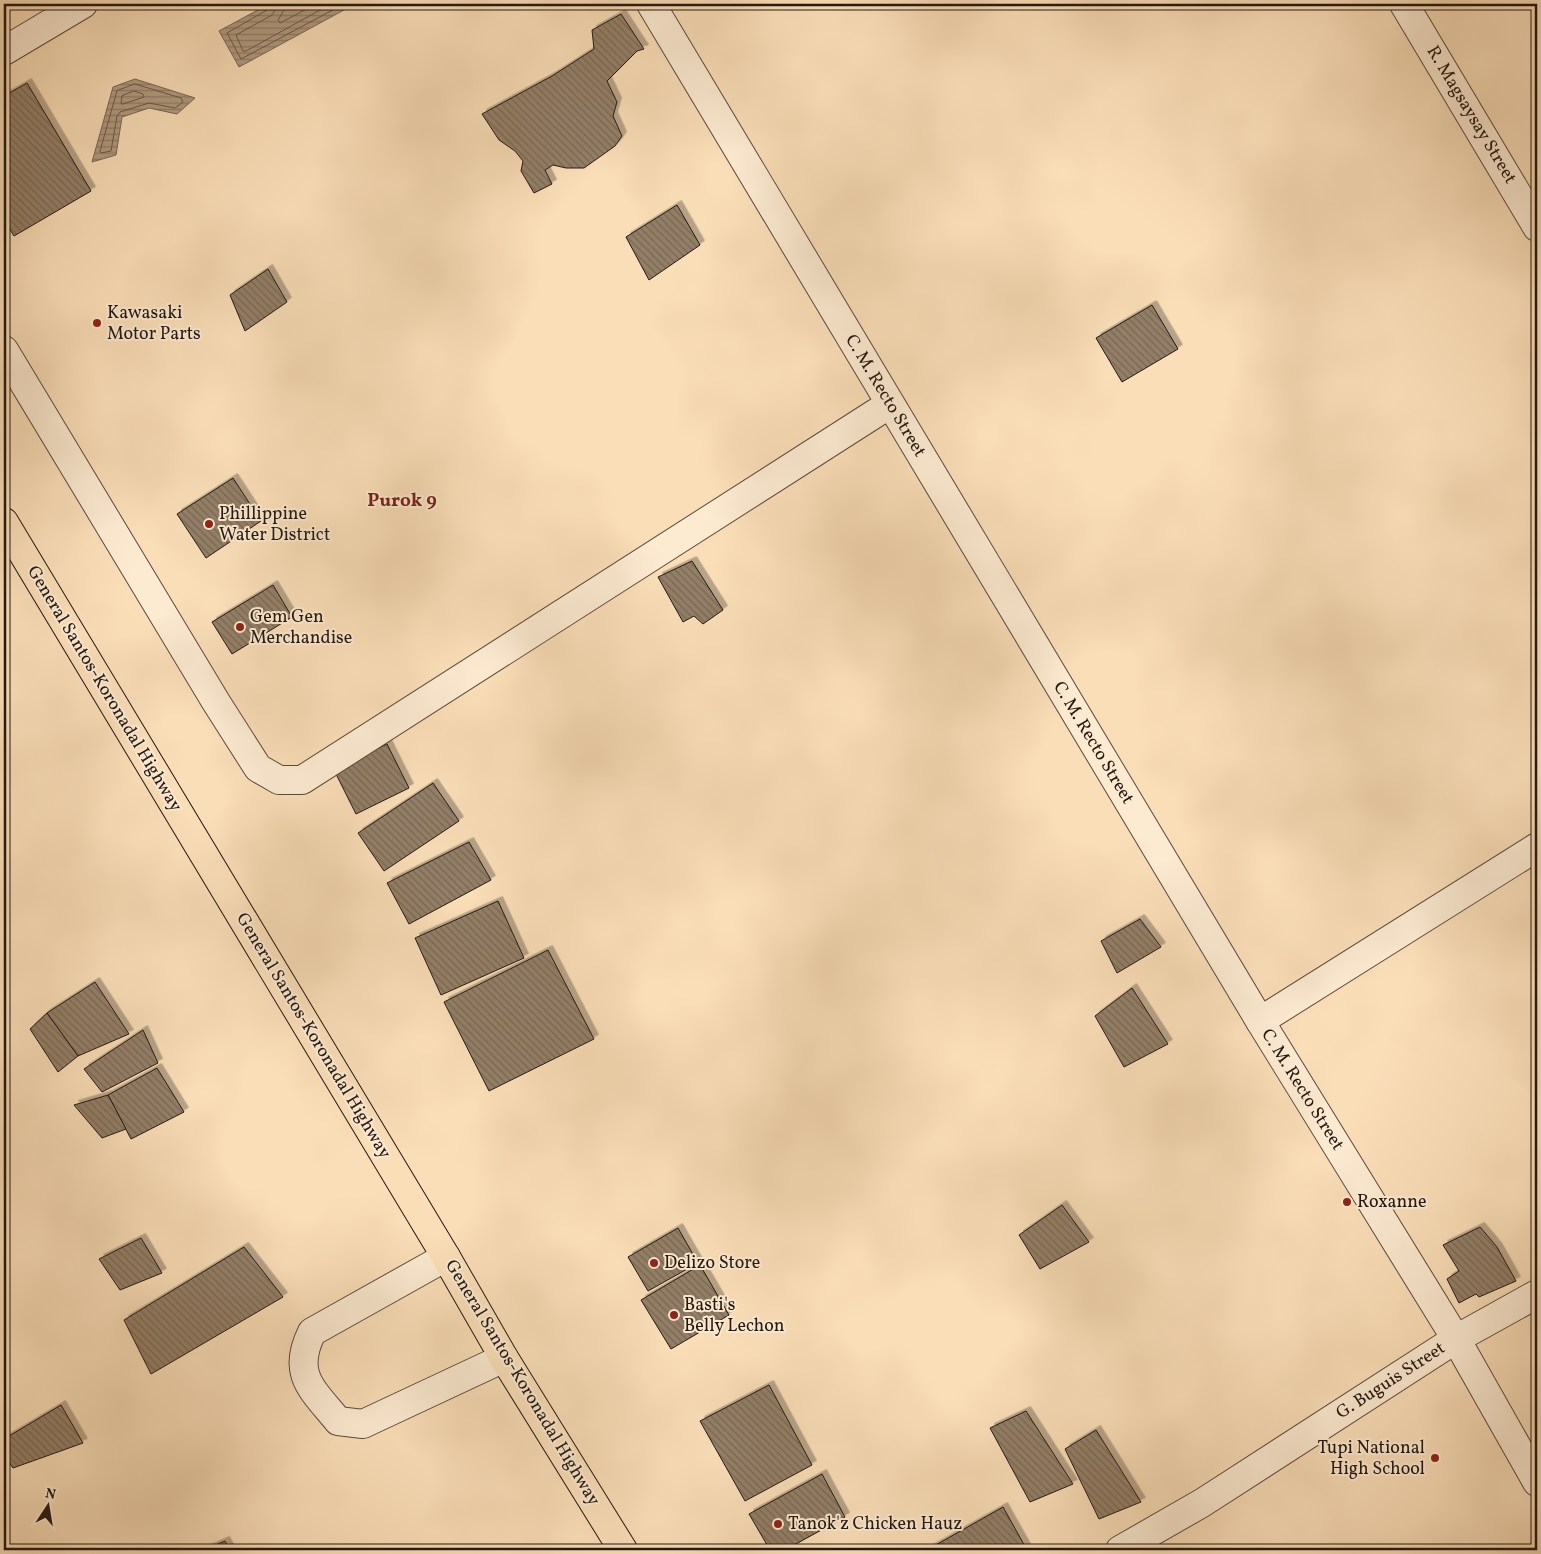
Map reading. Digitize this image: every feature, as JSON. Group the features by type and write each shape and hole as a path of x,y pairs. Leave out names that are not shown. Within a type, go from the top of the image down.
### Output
{"highway":[{"name":"General Santos-Koronadal Highway","path":"4,522 446,1257 504,1358 623,1550"}],"street":[{"path":"4,50 83,4"},
{"name":"C. M. Recto Street","path":"651,4 1260,1021 1456,1339 1537,1482"},
{"name":"R. Magsaysay Street","path":"1404,4 1537,227"},
{"path":"4,350 226,718 258,768 279,780 302,780 890,404"},
{"path":"1260,1021 1537,847"},
{"path":"446,1257 312,1332 304,1348 303,1366 309,1386 338,1420 363,1424 504,1358"},
{"name":"G. Buguis Street","path":"1120,1550 1202,1503 1456,1339 1537,1294"}],"water":[{"path":"269,4 355,4 239,67 219,31"},
{"path":"135,79 195,98 177,114 149,108 122,117 116,155 92,162 113,87"}],"building":[{"path":"621,14 644,49 637,51 607,81 617,102 613,116 622,136 615,146 584,168 566,168 553,165 545,170 552,184 534,193 521,171 523,161 515,151 499,140 482,114 552,76 594,49 592,30"},
{"path":"27,83 91,191 14,236 4,220 4,96"},
{"path":"677,205 700,245 649,280 626,237"},
{"path":"268,269 287,302 245,331 230,295"},
{"path":"1152,305 1178,349 1122,382 1096,338"},
{"path":"233,478 261,521 206,558 177,514"},
{"path":"692,561 723,610 703,624 694,616 683,622 658,577"},
{"path":"273,585 292,617 232,654 212,622"},
{"path":"387,744 409,788 356,814 334,770"},
{"path":"433,783 459,821 384,871 358,833"},
{"path":"469,842 491,880 409,924 387,883"},
{"path":"498,901 524,958 441,995 415,938"},
{"path":"1140,919 1161,947 1117,973 1101,941"},
{"path":"548,950 594,1039 489,1091 444,1002"},
{"path":"95,982 129,1034 78,1056 47,1013"},
{"path":"1132,988 1168,1044 1124,1067 1095,1016"},
{"path":"47,1013 78,1056 58,1072 30,1029"},
{"path":"143,1030 158,1063 102,1092 84,1069"},
{"path":"157,1068 184,1112 131,1139 108,1095"},
{"path":"108,1095 126,1129 102,1138 74,1105"},
{"path":"1062,1205 1089,1242 1040,1269 1019,1235"},
{"path":"1480,1227 1497,1247 1516,1281 1479,1297 1476,1294 1459,1303 1447,1279 1459,1271 1443,1245"},
{"path":"678,1228 698,1263 648,1291 628,1257"},
{"path":"141,1238 162,1273 120,1290 99,1259"},
{"path":"244,1247 283,1297 151,1374 124,1320"},
{"path":"700,1265 729,1315 671,1349 641,1300"},
{"path":"769,1385 812,1465 745,1501 700,1421"},
{"path":"61,1405 83,1443 13,1468 4,1455 4,1439"},
{"path":"1026,1411 1073,1484 1030,1502 990,1428"},
{"path":"1096,1430 1141,1502 1099,1519 1065,1449"},
{"path":"822,1474 845,1517 785,1550 770,1550 749,1514"},
{"path":"1003,1507 1027,1550 927,1550"},
{"path":"225,1541 230,1550 204,1550"}],"place":[{"name":"Kawasaki Motor Parts","path":"97,323"},
{"name":"Phillippine Water District","path":"209,524"},
{"name":"Gem Gen Merchandise","path":"240,627"},
{"name":"Roxanne","path":"1347,1202"},
{"name":"Delizo Store","path":"654,1263"},
{"name":"Basti's Belly Lechon","path":"674,1315"},
{"name":"Tupi National High School","path":"1435,1458"},
{"name":"Tanok'z Chicken Hauz","path":"778,1524"}],"district":[{"name":"Purok 9","path":"402,501"}]}
